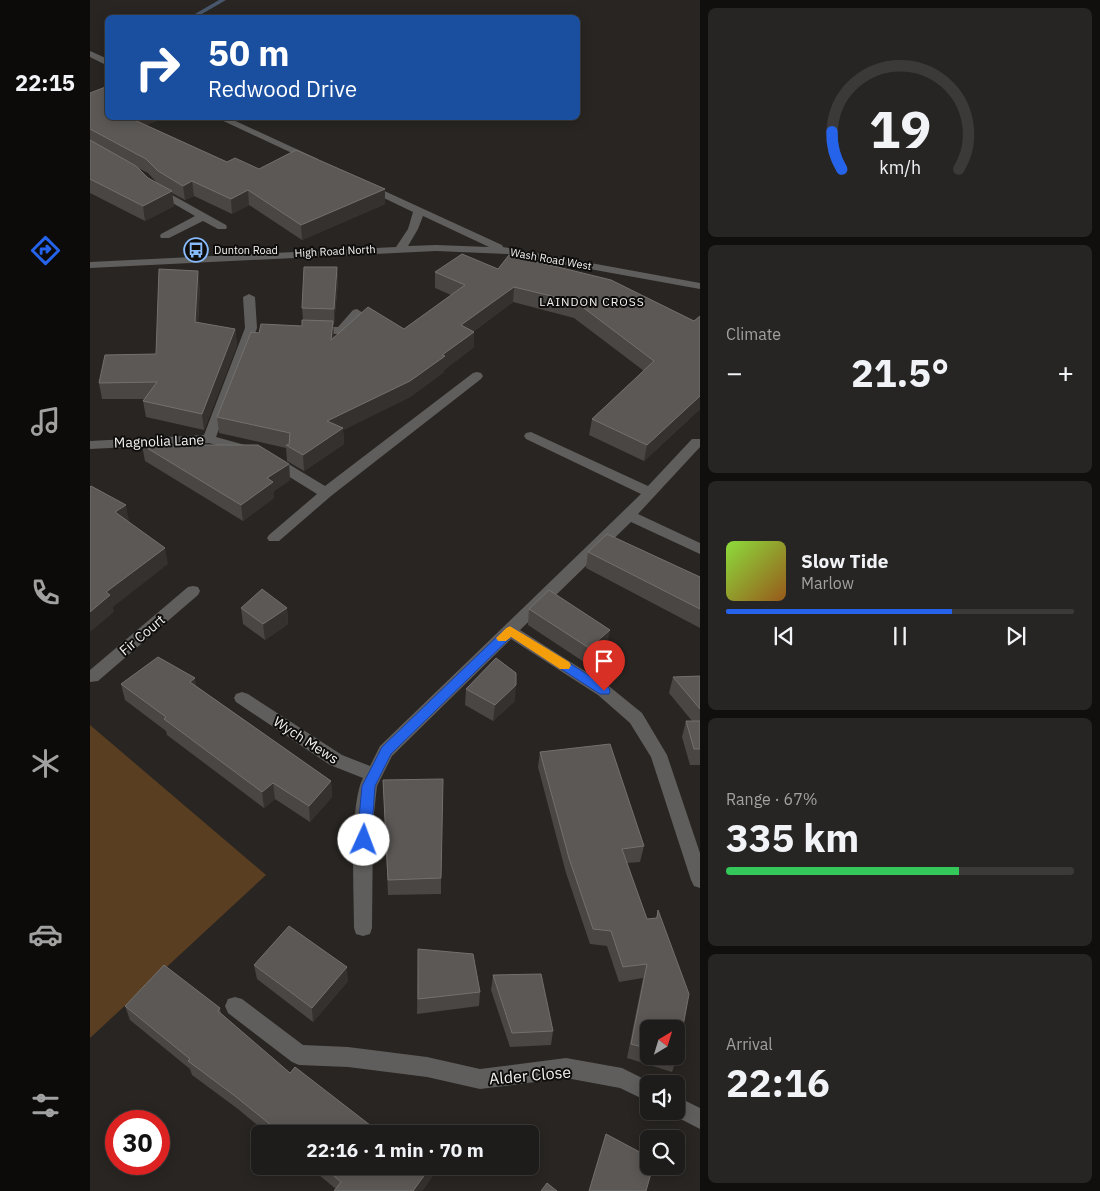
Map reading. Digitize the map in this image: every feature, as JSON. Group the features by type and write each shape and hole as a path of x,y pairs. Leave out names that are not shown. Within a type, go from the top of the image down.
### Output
{"street":[{"path":"90,54 105,62"},
{"path":"226,120 320,163"},
{"path":"354,180 507,250"},
{"path":"149,183 202,217 222,227"},
{"path":"401,248 413,229 419,210"},
{"path":"165,236 202,217"},
{"name":"Wash Road West","path":"401,248 507,250 700,286"},
{"name":"High Road North","path":"90,264 401,248"},
{"path":"209,438 256,328 249,297"},
{"path":"301,330 341,331 357,313"},
{"path":"274,538 326,493 477,376"},
{"path":"531,436 649,492"},
{"name":"Magnolia Lane","path":"90,445 209,438 265,456 326,493"},
{"path":"363,928 364,822 368,786 386,751 628,515 697,442"},
{"path":"628,515 700,549"},
{"name":"Fir Court","path":"90,676 92,677 193,591"},
{"path":"510,631 604,691 636,718 659,755 700,880"},
{"name":"Wych Mews","path":"242,698 336,760 374,775"},
{"name":"Alder Close","path":"235,1006 299,1055 348,1056 428,1067 480,1080 566,1068 622,1078 640,1087"},
{"path":"685,1111 700,1119"}],"shaded area":[{"path":"90,725 266,875 90,1038"}],"building":[{"path":"105,87 105,120 134,120 227,162 235,158 259,169 296,150 385,189 301,225 248,190 231,199 192,181 183,186 158,171 146,159 90,129 90,93"},
{"path":"90,140 136,166 148,178 172,191 143,206 90,179"},
{"path":"462,254 498,269 509,255 611,280 694,321 700,316 700,396 647,445 592,419 654,361 576,302 514,287 461,325 474,332 442,355 445,356 410,381 327,421 343,428 303,455 286,445 289,445 290,433 217,417 251,332 259,333 261,324 302,326 302,320 333,321 331,340 368,307 404,329 465,285 435,272"},
{"path":"304,267 337,267 334,309 302,308"},
{"path":"159,269 198,271 195,322 235,329 202,414 143,401 157,382 99,383 105,355 156,354"},
{"path":"142,445 258,445 289,464 267,478 273,482 241,505"},
{"path":"90,487 126,505 115,512 165,548 106,592 110,595 90,612"},
{"path":"607,534 700,577 700,609 588,552"},
{"path":"262,589 287,608 263,624 241,608"},
{"path":"549,590 610,630 589,648 529,609"},
{"path":"158,657 195,678 190,682 331,781 309,806 273,783 262,792 164,719 166,717 121,684"},
{"path":"496,658 516,673 516,685 495,705 466,689"},
{"path":"700,676 700,709 673,677"},
{"path":"686,721 700,721 700,749 694,749"},
{"path":"610,744 644,846 622,849 647,919 657,918 658,910 689,994 684,1020 640,1020 640,1046 631,1044 647,964 623,967 611,931 593,929 569,858 540,752"},
{"path":"443,779 441,878 388,880 383,780"},
{"path":"289,926 347,967 312,1008 254,965"},
{"path":"418,949 473,954 480,992 418,999"},
{"path":"164,965 220,1008 218,1011 290,1073 295,1067 370,1125 271,1125 188,1061 190,1059 125,1006"},
{"path":"541,974 553,1031 512,1033 493,975"},
{"path":"606,1134 640,1152 640,1175 650,1175 646,1191 589,1191"},
{"path":"333,1175 425,1175 413,1191 334,1191 341,1182"},
{"path":"547,1183 557,1191 541,1191"}],"waterway":[{"path":"196,15 223,0"}],"slow traffic":[{"path":"502,638 510,631 565,665"}],"place":[{"name":"Dunton Road","path":"196,250"}],"district":[{"name":"LAINDON CROSS","path":"592,302"}],"route":[{"path":"364,840 368,786 386,751 510,631 604,691"}]}
